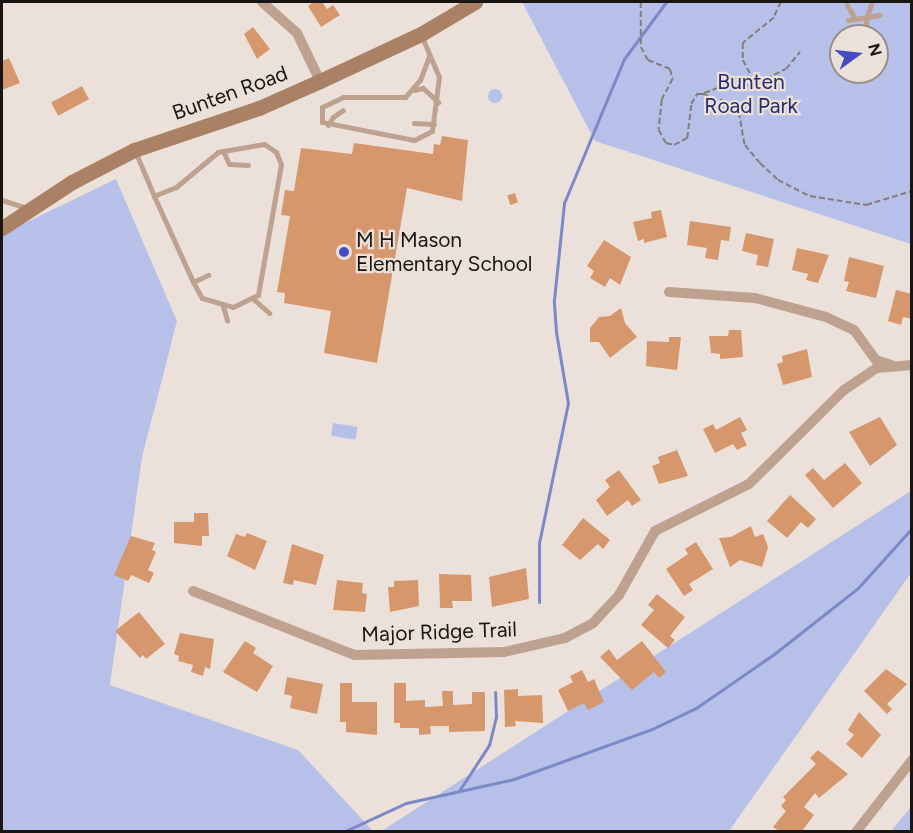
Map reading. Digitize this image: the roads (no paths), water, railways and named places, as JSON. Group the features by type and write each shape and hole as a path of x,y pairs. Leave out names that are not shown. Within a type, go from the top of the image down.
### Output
{"street":[{"path":"262,2 297,33 320,81"},
{"name":"Bunten Road","path":"2,228 72,182 134,150 259,108 421,34 475,2"},
{"path":"669,292 755,298 826,317 854,330 876,360 897,368"},
{"name":"Major Ridge Trail","path":"193,591 355,655 494,653 565,638 593,623 619,595 655,531 732,495 787,448 844,390 877,368 912,365"},
{"path":"856,831 912,760"}],"lane":[{"path":"866,24 872,2"},
{"path":"847,5 851,20 880,15"},
{"path":"421,34 439,77 438,102 432,130 414,140 328,126 320,113 330,101 357,95 396,98 423,88 438,102"},
{"path":"414,90 429,56"},
{"path":"328,126 343,110"},
{"path":"414,123 434,124"},
{"path":"134,150 154,196 193,282 202,298 223,306 233,307 258,295 281,164 276,152 264,144 224,151 198,165 176,187 154,196"},
{"path":"224,151 229,164 248,165"},
{"path":"2,200 29,209"},
{"path":"193,282 208,275"},
{"path":"252,298 269,314"},
{"path":"223,306 227,320"}],"waterway":[{"path":"539,602 539,543 568,403 556,332 554,300 564,203 624,59 666,2"},
{"path":"343,832 406,803 514,779 652,729 696,708 774,654 858,588 912,528"},
{"path":"459,791 489,745 496,717 495,692"}],"place":[{"name":"M H Mason Elementary School","path":"344,252"}],"park label":[{"name":"Bunten Road Park","path":"751,94"}]}
